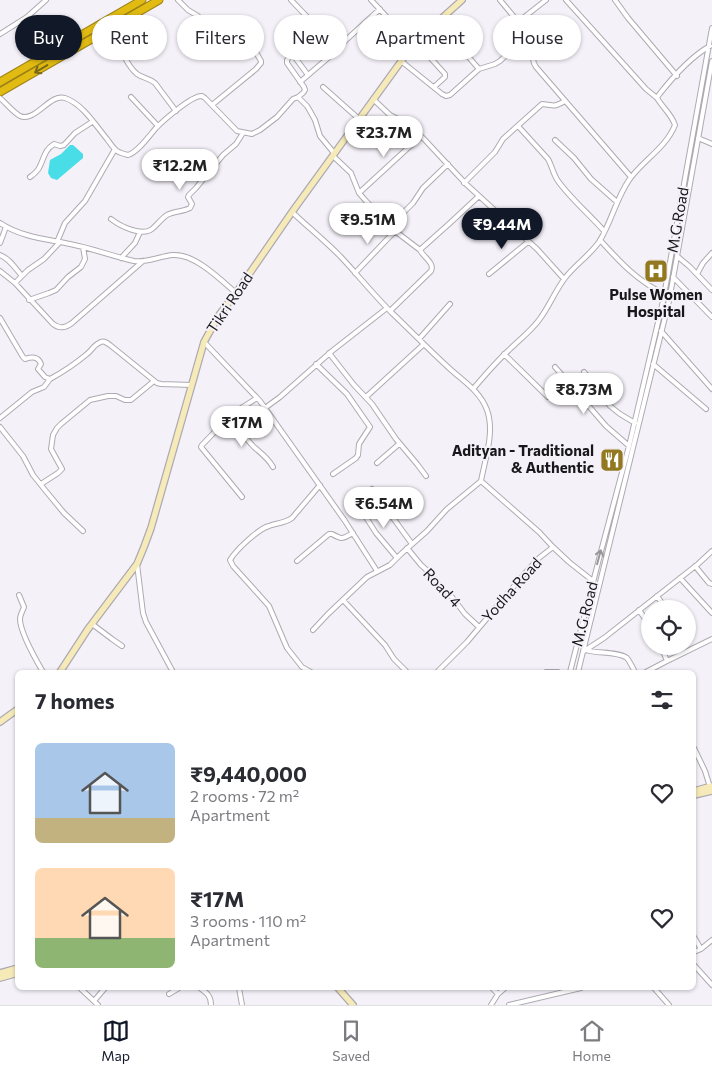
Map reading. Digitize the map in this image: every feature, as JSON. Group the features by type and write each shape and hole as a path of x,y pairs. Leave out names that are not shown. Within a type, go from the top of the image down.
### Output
{"highway":[{"path":"0,82 142,0"},
{"path":"133,15 159,0"},
{"path":"0,92 92,39"}],"street":[{"path":"0,34 27,17 46,0"},
{"path":"178,0 196,15"},
{"path":"291,0 306,15"},
{"path":"371,0 386,15"},
{"name":"Tikri Road","path":"446,15 462,0"},
{"path":"500,0 512,15"},
{"path":"527,15 546,0"},
{"path":"473,389 504,354 538,322 564,279 600,240 617,202 631,177 669,137 675,125 657,98 646,89 566,0"},
{"path":"615,0 676,76"},
{"path":"347,39 380,9"},
{"name":"M.G Road","path":"571,670 634,423 653,364 661,331 712,28"},
{"path":"657,98 701,51 710,46"},
{"path":"126,60 141,77 155,83 176,111"},
{"path":"212,104 256,69 261,63 260,60"},
{"path":"0,98 18,115 25,117 31,116 55,99 66,98 80,108 115,149 130,155 158,126 176,111 190,100 202,96 234,128 243,133 252,134 260,130 280,115 293,99 305,90 287,60"},
{"path":"297,60 308,75"},
{"path":"300,82 325,60"},
{"path":"401,60 446,96 450,95 479,68 495,64 501,60"},
{"name":"Tikri Road","path":"64,670 92,624 137,564 151,528 204,342 219,315 401,60"},
{"path":"431,60 445,74 445,77 434,87"},
{"path":"472,60 479,68"},
{"path":"534,60 534,64 631,177"},
{"name":"M.G Road","path":"579,670 585,651 666,296 673,277 712,62"},
{"path":"323,87 359,119"},
{"path":"131,97 158,126"},
{"path":"265,408 329,353 388,309 433,268 420,250 390,226 359,193 351,173 333,154 320,136 308,106 298,97"},
{"path":"373,99 390,115 406,123 421,136 464,183 538,249 564,279"},
{"path":"464,183 495,152 503,139 542,104 552,106 565,101"},
{"path":"30,177 39,168 50,146 54,144 58,146 64,145 75,133 92,122"},
{"path":"518,126 552,165 556,178 563,187 604,231"},
{"path":"111,219 140,232 150,230 168,214 190,208 192,204 188,197 189,195 223,155 236,144 243,133"},
{"path":"359,193 421,136"},
{"path":"698,138 712,144"},
{"path":"555,140 574,158 591,179 617,202"},
{"path":"15,283 28,270 44,259 58,242 63,227 84,201 115,149"},
{"path":"390,226 448,164"},
{"path":"420,250 479,196"},
{"path":"292,212 333,250 388,309 473,389 486,409 490,429 481,482 447,509 427,532 398,558 386,568 367,577 313,630"},
{"path":"0,223 25,235 83,247 134,261 182,255 200,264 236,293"},
{"path":"0,243 6,227"},
{"path":"355,273 396,231"},
{"path":"121,258 135,243 140,232"},
{"path":"600,240 618,260 645,284 666,296"},
{"path":"488,274 528,242"},
{"path":"29,300 56,290 80,268 85,259 83,247"},
{"path":"696,274 712,254"},
{"path":"0,255 5,257 22,276"},
{"path":"677,256 690,266 712,290"},
{"path":"0,271 15,283 56,327 64,328 143,261"},
{"path":"673,277 712,317"},
{"path":"419,339 450,304"},
{"path":"0,318 23,357 25,359 33,357 39,360 41,364 38,369 45,378 50,379"},
{"path":"661,331 712,389"},
{"path":"0,418 32,392 44,387 50,379 88,353 99,342 106,342 154,381 161,384 192,385"},
{"path":"204,342 265,408 353,532 377,571"},
{"path":"366,397 424,344"},
{"path":"329,353 366,397 399,444 426,476"},
{"path":"504,354 548,397"},
{"path":"316,364 347,394 370,427 360,444 356,458 333,474"},
{"path":"653,364 706,409"},
{"path":"555,367 606,426 629,446"},
{"path":"584,372 610,406 634,423"},
{"path":"40,484 62,469 51,449 54,432 61,424 93,398 116,396 125,400 131,400 154,381"},
{"path":"242,497 201,447 228,417 257,398"},
{"path":"228,417 273,467"},
{"path":"0,427 23,456 40,484 64,513 83,531"},
{"path":"377,463 399,444"},
{"path":"481,482 539,532 553,547"},
{"path":"307,670 302,667 287,648 269,606 233,566 230,560 237,551 261,530 292,518 320,486"},
{"path":"372,489 412,544"},
{"path":"360,508 376,533 398,558"},
{"path":"297,561 329,534 342,539 353,532"},
{"name":"Yodha Road","path":"439,670 479,628 529,568 553,547 569,562 594,580"},
{"name":"Road 4","path":"407,548 479,628"},
{"path":"585,651 604,638 712,551"},
{"path":"137,564 143,613 172,670"},
{"path":"695,566 712,584"},
{"path":"680,578 712,613"},
{"path":"19,595 24,607 20,619 22,628 31,651 42,670"},
{"path":"657,596 660,600"},
{"path":"343,600 385,645 394,659 405,670"},
{"path":"92,624 122,646"},
{"path":"696,647 712,639"},
{"path":"585,651 624,657 634,670"},
{"path":"665,655 667,661"},
{"path":"650,670 679,655"},
{"path":"0,722 15,711"},
{"path":"696,752 711,788"},
{"path":"696,791 711,788"},
{"path":"696,794 711,788"},
{"path":"696,951 712,940"},
{"path":"696,941 700,949"},
{"path":"696,967 712,984"},
{"path":"2,973 15,969"},
{"path":"2,973 15,973"},
{"path":"82,990 98,1005"},
{"path":"94,1001 103,990"},
{"path":"169,994 176,990"},
{"path":"203,990 211,998 211,1005"},
{"path":"239,990 242,1005"},
{"path":"340,990 352,1005"},
{"path":"494,990 498,994"},
{"path":"491,1005 503,990"},
{"path":"509,1005 573,990"},
{"path":"656,990 669,1005"}],"water":[{"path":"70,145 73,145 83,154 83,158 57,180 51,178 48,173 50,160 61,154"}],"place":[{"name":"Pulse Women Hospital","path":"656,271"},
{"name":"Adityan - Traditional & Authentic","path":"612,460"}]}
